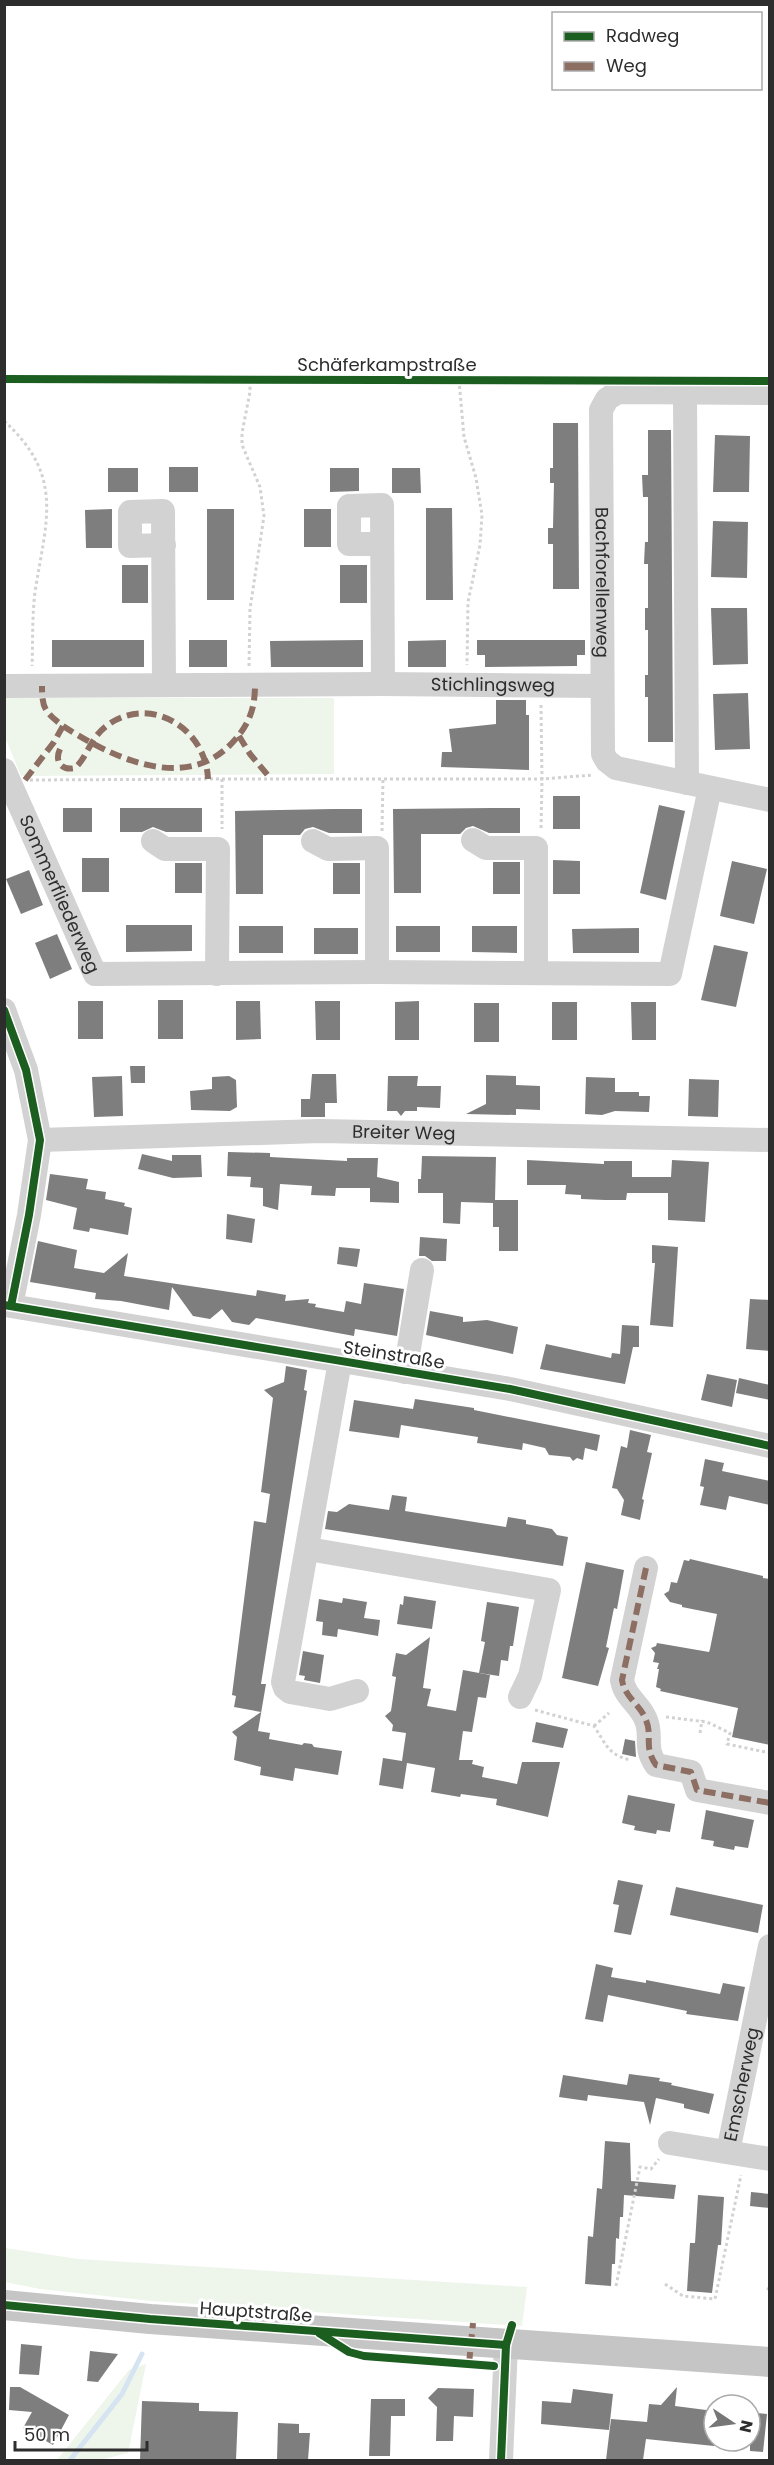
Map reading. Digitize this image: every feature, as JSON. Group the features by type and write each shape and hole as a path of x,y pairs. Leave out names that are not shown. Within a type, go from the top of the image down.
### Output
{"main road":[{"name":"Hauptstraße","path":"4,2305 150,2319 770,2362"}],"street":[{"name":"Bachforellenweg","path":"607,761 603,754 601,410 607,399 618,392 770,393"},
{"path":"685,393 687,783"},
{"path":"382,544 382,684"},
{"path":"164,545 164,685"},
{"name":"Stichlingsweg","path":"4,686 382,684 602,686"},
{"path":"607,761 616,768 770,800"},
{"name":"Sommerfliederweg","path":"7,776 95,974 377,972 670,974 710,788"},
{"path":"473,840 486,848 536,848 536,973"},
{"path":"153,841 165,849 218,849 217,974"},
{"path":"313,841 328,849 378,848 377,972"},
{"path":"4,1010 26,1070 40,1140"},
{"name":"Breiter Weg","path":"40,1140 320,1131 770,1140"},
{"name":"Steinstraße","path":"40,1140 29,1215 11,1306 510,1389 770,1446"},
{"path":"405,1372 422,1270"},
{"name":"Steinstraße","path":"340,1361 284,1674 285,1688 295,1693 330,1699 357,1691"},
{"path":"308,1549 549,1590 530,1676 520,1697"},
{"path":"646,1568 622,1680 624,1690 647,1722 648,1754 656,1765 691,1772 697,1790 770,1803"},
{"name":"Emscherweg","path":"736,2154 770,1946"},
{"name":"Emscherweg","path":"670,2143 770,2159"},
{"path":"501,2460 506,2345"}],"path":[{"path":"238,379 261,380"},
{"path":"249,685 250,609 264,516 260,487 242,445 250,380"},
{"path":"459,380 462,428 476,478 482,515 480,544 468,602 466,685"},
{"path":"4,421 28,446 41,467 46,492 45,536 35,596 31,686"},
{"path":"536,848 541,843 541,686"},
{"path":"7,776 25,780 591,777 607,761"},
{"path":"378,848 382,844 383,778"},
{"path":"218,849 222,846 222,779"},
{"path":"520,1697 535,1710 594,1726 605,1747 613,1754 656,1765"},
{"path":"594,1726 609,1713"},
{"path":"660,1714 667,1717 702,1720 730,1733 727,1744 770,1753"},
{"path":"700,1732 702,1720"},
{"path":"616,2286 640,2167 651,2169 670,2143"},
{"path":"665,2284 683,2296 715,2299 736,2154"}],"shaded area":[{"path":"4,698 334,698 334,774 21,776 5,737"},
{"path":"5,2248 78,2259 527,2287 522,2326 152,2301 40,2289 5,2282"},
{"path":"146,2364 128,2453 100,2460 57,2460 129,2370"}],"building":[{"path":"553,423 578,423 579,589 553,589 553,544 548,544 548,528 553,528 554,483 550,483 550,468 553,468"},
{"path":"648,430 671,430 673,742 648,742 648,697 645,697 645,675 648,675 648,630 645,630 645,608 648,608 648,564 644,564 645,542 648,542 648,497 643,497 642,475 648,475"},
{"path":"715,435 750,436 749,492 713,492"},
{"path":"169,467 198,467 198,492 169,492"},
{"path":"108,468 138,468 138,492 108,492"},
{"path":"330,468 359,468 359,491 330,492"},
{"path":"392,468 420,468 421,493 392,493"},
{"path":"426,508 452,508 453,600 426,600"},
{"path":"112,509 112,548 86,548 85,510"},
{"path":"207,509 234,509 234,600 207,600"},
{"path":"304,509 331,509 331,547 304,547"},
{"path":"713,521 748,522 747,578 711,577"},
{"path":"122,565 148,565 148,603 122,603"},
{"path":"340,565 367,565 367,603 340,603"},
{"path":"711,608 747,608 748,664 713,665"},
{"path":"52,640 144,640 144,667 52,667"},
{"path":"189,640 227,640 227,667 189,667"},
{"path":"363,640 363,667 271,667 270,641"},
{"path":"446,640 446,667 408,667 408,641"},
{"path":"477,640 585,640 585,655 577,655 577,666 485,667 485,655 477,655"},
{"path":"748,693 750,749 715,750 713,694"},
{"path":"496,700 526,700 526,715 529,715 529,770 441,767 442,752 452,752 449,729 496,724"},
{"path":"553,796 580,796 580,829 553,829"},
{"path":"659,805 685,811 666,900 640,893"},
{"path":"63,808 92,808 92,832 63,832"},
{"path":"120,808 202,808 202,832 166,832 153,827 142,832 120,832"},
{"path":"520,808 520,833 489,833 473,826 466,828 460,834 421,834 421,893 394,893 393,809"},
{"path":"362,809 362,833 329,833 313,827 305,829 300,835 263,835 263,894 236,894 235,811"},
{"path":"82,858 109,858 109,892 82,892"},
{"path":"553,860 580,861 580,894 553,894"},
{"path":"732,861 767,869 754,924 720,916"},
{"path":"493,862 520,862 520,894 493,894"},
{"path":"175,863 202,863 202,893 175,893"},
{"path":"333,863 360,863 360,894 333,894"},
{"path":"29,870 43,905 21,914 6,879"},
{"path":"126,925 192,925 192,951 126,952"},
{"path":"239,926 283,926 283,953 239,953"},
{"path":"396,926 440,926 440,952 396,952"},
{"path":"472,926 517,926 517,953 472,952"},
{"path":"314,928 358,928 358,954 314,954"},
{"path":"639,928 639,953 573,953 572,929"},
{"path":"57,934 72,969 50,979 35,943"},
{"path":"714,945 748,952 736,1007 701,1000"},
{"path":"158,1000 183,1000 183,1039 158,1039"},
{"path":"78,1001 103,1001 103,1039 78,1039"},
{"path":"236,1001 260,1001 261,1039 236,1040"},
{"path":"315,1001 340,1001 340,1040 316,1040"},
{"path":"419,1001 419,1040 395,1040 395,1002"},
{"path":"552,1002 577,1002 577,1040 552,1040"},
{"path":"631,1002 656,1002 656,1040 632,1040"},
{"path":"474,1003 499,1003 499,1042 474,1042"},
{"path":"130,1066 145,1066 145,1083 131,1083"},
{"path":"312,1074 336,1074 337,1103 325,1103 325,1117 301,1117 301,1099 310,1099"},
{"path":"486,1075 516,1076 516,1085 540,1086 540,1110 516,1109 516,1115 466,1114 486,1104"},
{"path":"122,1076 123,1116 94,1117 92,1077"},
{"path":"229,1076 236,1080 237,1107 230,1111 191,1110 190,1091 212,1089 212,1077"},
{"path":"388,1076 418,1076 417,1086 441,1086 440,1108 417,1107 417,1111 405,1111 401,1116 397,1111 387,1111"},
{"path":"586,1077 615,1078 615,1092 639,1092 639,1096 650,1096 649,1112 615,1111 602,1115 585,1114"},
{"path":"689,1079 719,1080 718,1117 688,1116"},
{"path":"228,1152 270,1153 270,1157 347,1161 347,1158 378,1158 377,1177 399,1182 399,1203 370,1202 370,1188 336,1188 335,1196 311,1195 312,1186 280,1184 278,1210 263,1206 263,1188 250,1187 251,1177 227,1176"},
{"path":"142,1154 172,1161 172,1155 201,1155 202,1177 173,1178 138,1169"},
{"path":"422,1156 496,1157 495,1200 518,1200 518,1251 499,1251 499,1227 493,1227 493,1203 461,1202 460,1224 443,1223 443,1193 418,1193"},
{"path":"527,1160 604,1164 604,1161 632,1161 632,1177 671,1177 672,1160 709,1162 705,1222 668,1220 668,1193 627,1193 626,1200 581,1199 581,1195 565,1194 566,1185 527,1185"},
{"path":"50,1174 88,1179 86,1189 106,1192 105,1199 125,1203 124,1206 132,1208 128,1235 90,1228 89,1232 73,1229 77,1208 46,1200"},
{"path":"227,1214 255,1219 252,1243 226,1239"},
{"path":"420,1237 447,1239 446,1261 432,1261 425,1256 419,1256"},
{"path":"38,1241 77,1250 74,1268 104,1273 128,1253 124,1276 256,1296 257,1290 286,1295 285,1301 309,1299 308,1303 316,1304 315,1307 344,1312 346,1301 361,1304 364,1283 404,1289 397,1336 355,1329 354,1336 256,1318 249,1325 232,1322 222,1309 210,1319 193,1316 172,1287 169,1310 121,1301 95,1299 96,1293 30,1282"},
{"path":"652,1245 678,1247 673,1327 650,1325 655,1263 652,1263"},
{"path":"339,1247 360,1249 357,1267 337,1264"},
{"path":"750,1299 770,1300 770,1351 746,1349"},
{"path":"430,1311 463,1317 463,1322 487,1320 518,1327 513,1354 426,1335"},
{"path":"622,1325 639,1326 639,1347 633,1347 625,1384 540,1369 546,1344 611,1358 612,1353 620,1354"},
{"path":"286,1366 307,1370 304,1390 307,1391 261,1684 266,1684 258,1731 270,1733 269,1739 302,1745 312,1744 314,1747 342,1751 338,1775 295,1768 293,1781 260,1775 261,1767 234,1760 237,1737 232,1732 261,1712 234,1707 236,1696 232,1695 254,1521 266,1523 270,1494 261,1492 273,1398 264,1390 284,1382"},
{"path":"707,1374 737,1380 732,1407 701,1400"},
{"path":"739,1378 770,1385 770,1400 736,1393"},
{"path":"415,1399 474,1408 474,1410 600,1435 597,1451 585,1448 583,1460 577,1458 573,1461 570,1457 549,1455 545,1448 523,1443 522,1450 477,1443 478,1437 401,1425 399,1438 349,1431 354,1400 413,1409"},
{"path":"630,1430 651,1435 647,1452 652,1453 640,1520 621,1515 624,1500 617,1489 612,1488 621,1446 627,1448"},
{"path":"705,1459 724,1463 722,1471 770,1481 770,1505 729,1496 726,1510 700,1505 704,1487 700,1486"},
{"path":"392,1495 407,1497 405,1511 506,1527 508,1517 526,1520 526,1524 552,1529 557,1535 568,1537 563,1566 325,1529 328,1511 337,1512 349,1504 389,1510"},
{"path":"690,1559 770,1579 770,1745 732,1737 738,1708 660,1691 661,1689 656,1687 659,1663 653,1662 655,1653 651,1648 657,1643 709,1652 710,1649 717,1614 682,1607 682,1605 670,1602 664,1594 669,1591 671,1582 677,1583 684,1560 689,1561"},
{"path":"586,1562 624,1570 617,1609 614,1608 606,1647 609,1648 598,1686 562,1678"},
{"path":"404,1596 436,1601 432,1629 397,1624 400,1604 403,1605"},
{"path":"343,1598 367,1602 364,1618 380,1620 378,1636 338,1629 337,1637 322,1635 323,1622 316,1621 319,1599 342,1603"},
{"path":"487,1602 519,1607 513,1646 510,1646 508,1661 501,1660 499,1676 479,1673 485,1642 481,1641"},
{"path":"430,1637 423,1688 431,1689 427,1706 456,1711 463,1670 490,1675 486,1698 478,1697 472,1732 463,1731 459,1760 473,1760 472,1764 484,1767 482,1777 517,1784 522,1762 560,1762 548,1817 496,1805 497,1799 461,1794 460,1797 431,1792 435,1768 407,1763 403,1789 379,1785 383,1758 402,1761 406,1733 392,1731 393,1725 385,1716 391,1711 396,1677 392,1676 396,1653 406,1655"},
{"path":"303,1651 324,1655 320,1683 304,1680 305,1676 299,1675"},
{"path":"536,1722 568,1729 563,1748 532,1742"},
{"path":"625,1739 635,1741 636,1757 622,1754"},
{"path":"628,1795 675,1804 670,1832 657,1830 656,1834 634,1830 635,1826 622,1823"},
{"path":"706,1810 754,1820 748,1848 735,1846 734,1850 713,1846 714,1841 701,1839"},
{"path":"618,1880 643,1885 631,1935 614,1932 619,1905 613,1904"},
{"path":"676,1887 763,1905 758,1933 670,1915"},
{"path":"596,1964 613,1968 611,1977 646,1983 646,1980 720,1994 723,1983 745,1987 738,2021 686,2014 687,2011 608,1995 603,2022 585,2019"},
{"path":"629,2074 660,2078 659,2081 672,2083 671,2085 714,2094 709,2114 684,2108 684,2104 656,2098 650,2125 644,2102 588,2095 587,2101 559,2097 563,2075 627,2085"},
{"path":"605,2141 630,2143 631,2181 676,2185 674,2199 624,2195 619,2239 616,2238 615,2264 612,2264 611,2286 585,2284 588,2236 593,2237 597,2188 602,2189"},
{"path":"751,2192 770,2194 770,2208 750,2206"},
{"path":"698,2195 724,2197 721,2245 718,2245 712,2293 687,2291 690,2243 695,2243"},
{"path":"21,2344 42,2346 39,2375 19,2374"},
{"path":"90,2351 118,2354 98,2382 87,2381"},
{"path":"10,2387 20,2387 69,2415 53,2445 23,2428 32,2412 9,2410"},
{"path":"677,2387 675,2406 702,2409 702,2445 646,2439 643,2460 606,2460 611,2419 647,2422 649,2404 661,2405"},
{"path":"438,2388 474,2389 473,2417 454,2416 453,2441 436,2441 437,2407 428,2398"},
{"path":"573,2389 613,2394 609,2430 541,2424 542,2401 571,2403"},
{"path":"371,2399 405,2399 405,2416 391,2416 390,2456 369,2456"},
{"path":"142,2401 199,2403 199,2411 238,2412 236,2460 140,2460"},
{"path":"762,2413 767,2414 762,2452"},
{"path":"278,2423 299,2424 299,2433 310,2433 308,2460 277,2460"}],"waterway":[{"path":"70,2460 122,2394 142,2354"}],"marked path":[{"path":"63,726 124,758 147,765 170,768 192,766 213,758 238,736 250,716 255,685"},
{"path":"25,780 54,742 63,726 46,709 42,686"},
{"path":"60,749 58,754 60,764 66,768 75,768 97,735 109,724 126,716 142,713 159,715 174,722 198,745 205,761 208,779"},
{"path":"239,736 250,754 271,779"},
{"path":"646,1568 622,1680 626,1692 646,1720 652,1758 656,1765 691,1772 697,1790 770,1803"},
{"path":"469,2364 473,2323"}],"cycle path":[{"name":"Schäferkampstraße","path":"4,379 770,381"},
{"path":"4,1010 26,1070 40,1140 29,1215 11,1306"},
{"path":"4,1305 510,1389 770,1446"},
{"path":"4,2305 150,2319 506,2345"},
{"path":"501,2460 506,2345 512,2325"},
{"path":"319,2333 349,2352 364,2356 494,2366"}]}
